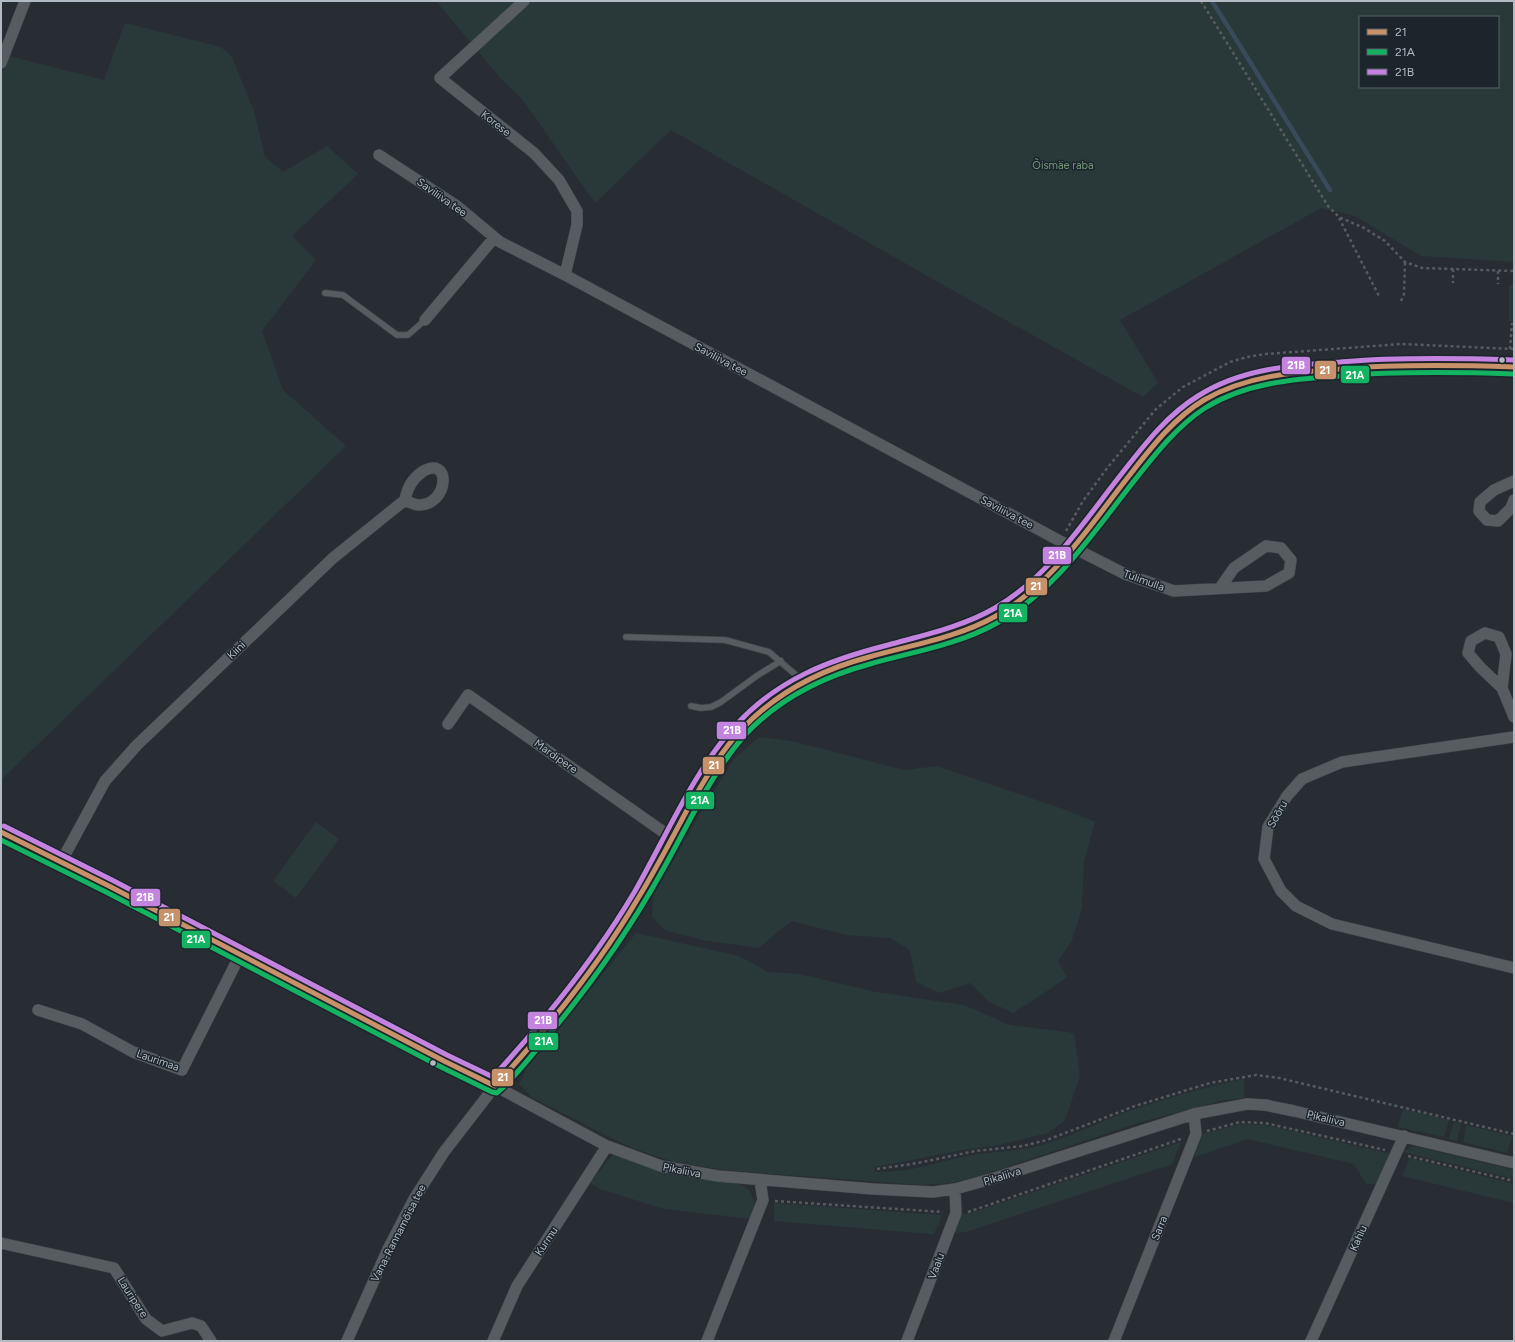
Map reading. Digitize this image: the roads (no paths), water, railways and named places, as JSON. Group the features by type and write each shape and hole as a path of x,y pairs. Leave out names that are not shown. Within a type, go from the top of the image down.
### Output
{"street":[{"path":"1,63 25,1"},
{"name":"Korese","path":"524,1 440,78 534,153 559,180 577,211 577,225 565,275"},
{"name":"Saviliiva tee","path":"379,155 457,206 500,242 565,275 1074,548"},
{"path":"425,320 494,238"},
{"name":"Vana-Rannamõisa tee","path":"347,1341 388,1249 414,1199 444,1152 495,1086 573,997 607,950 628,916 701,786 730,743 759,713 780,696 804,681 832,668 961,632 985,622 1002,612 1029,593 1052,573 1074,548 1120,487 1170,427 1191,409 1211,396 1232,386 1273,375 1307,370 1364,366 1446,365 1514,367"},
{"name":"Kiini","path":"61,862 105,781 132,750 333,558 404,500 409,486 415,478 428,469 438,468 442,473 443,482 439,495 433,501 419,505 404,500"},
{"path":"1514,481 1494,490 1480,502 1479,511 1487,520 1498,522 1510,508 1514,500"},
{"name":"Tulimulla","path":"1074,548 1125,574 1174,591 1266,586 1289,573 1291,560 1281,548 1266,546 1234,568 1220,588"},
{"path":"1502,688 1506,654 1499,637 1485,633 1471,641 1468,653 1502,688 1514,717"},
{"name":"Mardipere","path":"448,724 468,695 673,837"},
{"name":"Sõõru","path":"1514,737 1342,762 1302,779 1287,796 1268,827 1264,858 1281,891 1296,906 1332,924 1514,968"},
{"path":"1,832 495,1086"},
{"name":"Laurimaa","path":"38,1010 82,1024 134,1052 182,1070 240,955"},
{"name":"Pikaliiva","path":"495,1086 607,1146 661,1166 718,1176 760,1180 933,1192 955,1189 998,1178 1194,1114 1247,1104 1265,1105 1404,1136 1514,1163"},
{"name":"Sarra","path":"1114,1341 1196,1134 1194,1114"},
{"name":"Kahlu","path":"1311,1341 1404,1136"},
{"name":"Kurmu","path":"493,1341 517,1286 607,1146"},
{"path":"707,1341 763,1200 760,1180"},
{"name":"Vaalu","path":"907,1341 956,1213 955,1189"},
{"name":"Lauripere","path":"1,1243 114,1268 146,1319 156,1327 162,1331 192,1323 201,1326 211,1341"}],"lane":[{"path":"324,293 343,295 397,335 408,335 425,320"},
{"path":"626,637 725,640 769,652 804,681"},
{"path":"691,706 701,708 711,707 758,675 781,662"}],"waterway":[{"path":"1212,1 1330,190"}],"park label":[{"name":"Õismäe raba","path":"1063,165"}]}
